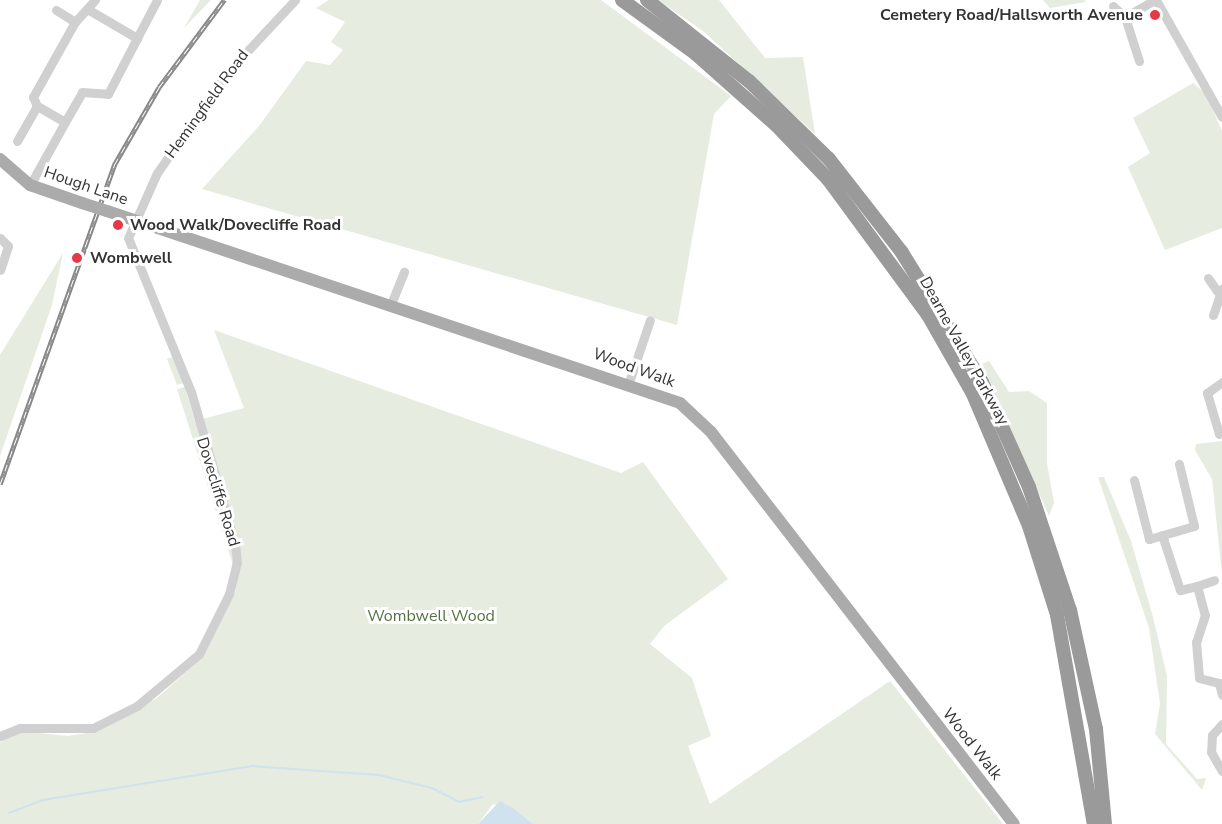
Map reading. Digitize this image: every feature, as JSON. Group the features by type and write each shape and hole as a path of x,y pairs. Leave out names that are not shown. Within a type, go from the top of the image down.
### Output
{"highway":[{"name":"Dearne Valley Parkway","path":"622,0 696,54 784,133 893,261 934,325 1002,457 1035,544 1077,708 1094,824"},
{"name":"Dearne Valley Parkway","path":"647,0 749,81 829,159 901,251 982,382 1029,487 1070,610 1096,729 1105,824"}],"main road":[{"name":"Hough Lane","path":"0,159 30,184 134,220"},
{"name":"Wood Walk","path":"134,220 629,382 680,403 711,432 1014,824"}],"street":[{"path":"65,122 37,106 33,97 75,22 89,10 95,0"},
{"path":"30,184 82,92 108,94 157,0"},
{"name":"Hemingfield Road","path":"134,220 157,173 243,50 275,26 295,0"},
{"path":"1125,17 1155,0 1222,117"},
{"path":"1113,6 1125,17 1139,61"},
{"path":"56,10 75,22"},
{"path":"89,10 136,38"},
{"path":"16,141 37,106"},
{"path":"10,125 21,131"},
{"name":"Dovecliffe Road","path":"0,736 20,728 93,728 158,692 199,654 237,563 191,392 128,238 134,220"},
{"path":"0,238 8,246 0,270"},
{"path":"391,304 404,271"},
{"path":"1208,278 1220,290 1213,315"},
{"path":"629,382 650,320"},
{"path":"1219,434 1207,393 1222,382"},
{"path":"1134,480 1149,538 1194,526 1179,464"},
{"path":"1162,535 1179,590 1214,580"},
{"path":"1197,586 1205,615 1196,642 1199,678 1219,683 1222,694"},
{"path":"1222,724 1212,735 1211,752 1222,771"}],"green space":[{"path":"200,0 211,0 184,28"},
{"path":"329,0 601,0 731,96 714,114 677,325 202,189 259,126 306,61 330,65 343,50 331,42 345,22 316,8"},
{"path":"658,0 719,0 765,58 803,57 815,134 703,31"},
{"path":"1043,0 1085,0 1086,2 1050,8"},
{"path":"1193,83 1206,94 1222,131 1222,228 1165,250 1128,167 1150,153 1133,118"},
{"path":"63,253 52,305 0,456 0,355"},
{"name":"Wombwell Wood","path":"214,330 621,473 643,462 728,579 664,626 650,644 692,678 711,736 688,746 710,804 890,681 1003,824 533,824 516,810 493,804 478,824 0,824 0,742 18,731 68,736 93,732 157,698 203,657 236,590 232,562 177,389 185,387 195,421 244,408"},
{"path":"172,357 184,383 177,385 167,359"},
{"path":"989,361 1009,392 1029,391 1047,403 1047,463 1054,503 1049,516 982,364"},
{"path":"1222,441 1222,574 1212,479 1195,450 1196,444"},
{"path":"1098,477 1104,477 1131,541 1153,617 1167,676 1166,744 1197,779 1206,778 1202,790 1155,734 1160,704 1149,628"}],"water":[{"path":"500,801 516,810 533,824 478,824"}],"waterway":[{"path":"9,813 43,800 252,766 379,775 432,788 459,802 482,797"}],"railway":[{"path":"0,484 114,165 159,87 224,0"}],"place":[{"name":"Cemetery Road/Hallsworth Avenue","path":"1155,15"},
{"name":"Wood Walk/Dovecliffe Road","path":"118,225"},
{"name":"Wombwell","path":"77,258"}]}
